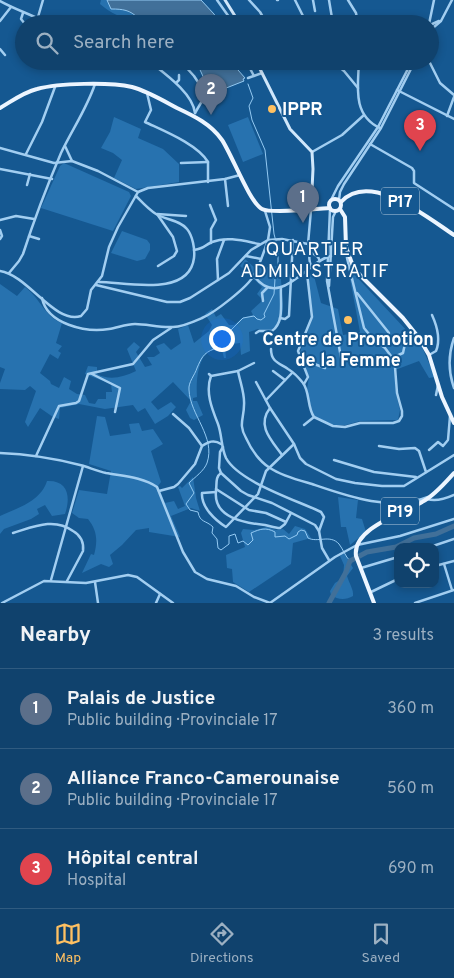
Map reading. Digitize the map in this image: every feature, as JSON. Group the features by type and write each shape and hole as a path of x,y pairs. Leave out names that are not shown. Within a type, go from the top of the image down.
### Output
{"main road":[{"path":"225,0 234,15"},
{"path":"260,70 290,129 312,152 311,210"},
{"path":"0,108 32,90 55,86 95,84 130,87 194,114 211,128 231,154 257,206 269,211 330,208 338,210 344,217 347,251 352,264 358,274 411,327 429,355 438,384 454,423"},
{"name":"P17","path":"340,201 361,192 386,194 454,235"},
{"path":"330,208 331,200 335,199 340,201 338,210"},
{"name":"P19","path":"357,545 362,537 386,519 427,499 454,473"},
{"path":"357,545 357,558 374,603"}],"street":[{"path":"0,0 23,13 30,15"},
{"path":"39,15 43,0"},
{"path":"217,0 228,15"},
{"path":"249,0 262,15"},
{"path":"295,0 302,15"},
{"path":"313,0 315,11"},
{"path":"329,0 332,15"},
{"path":"348,0 356,15"},
{"path":"432,15 434,0"},
{"path":"441,21 452,0"},
{"path":"0,21 11,7"},
{"path":"0,49 5,55"},
{"path":"160,70 176,83 189,99 194,106 194,114"},
{"path":"189,70 208,96 202,101 194,114"},
{"path":"251,70 254,76"},
{"path":"343,70 358,88"},
{"path":"359,70 358,88 364,115 372,124 380,128"},
{"path":"331,200 380,128 410,70"},
{"path":"434,70 440,83 454,96 447,116"},
{"path":"248,78 262,73"},
{"path":"176,83 179,80 179,75"},
{"path":"9,273 19,261 34,219 65,146 95,84"},
{"path":"26,154 42,122 55,86"},
{"path":"399,91 454,119"},
{"path":"147,93 151,110 145,122 196,149 208,162 208,182"},
{"path":"312,152 342,135 364,115"},
{"path":"340,201 341,190 350,173 380,128"},
{"path":"370,144 412,168 414,171 414,183 454,209"},
{"path":"65,146 72,161"},
{"path":"0,152 1,148 54,163 72,161 98,171 137,194 146,206 157,214 180,223 190,234 194,250 194,260 186,275 170,283 147,286 99,282"},
{"path":"181,163 208,162"},
{"path":"0,169 52,179"},
{"path":"26,186 30,174"},
{"path":"0,265 1,271 9,273 62,314 72,318 78,317 85,314 89,295 99,282 112,240 137,194 148,188 208,182 241,174"},
{"path":"225,179 228,206"},
{"path":"210,206 216,220 211,229 211,243"},
{"path":"330,208 328,287 342,363"},
{"path":"311,210 308,244 309,260 312,268"},
{"path":"329,257 333,217 338,210"},
{"path":"36,456 59,406 79,401 87,376 133,364 153,340 171,328 208,315 243,289 254,276 268,240 270,227 269,211"},
{"path":"157,214 186,216"},
{"path":"157,214 173,237 177,251 174,256 158,266"},
{"path":"0,220 16,216 34,219"},
{"path":"0,230 2,234 0,239"},
{"path":"29,236 40,239"},
{"path":"194,250 224,240 260,244"},
{"path":"218,280 217,259 224,240"},
{"path":"96,285 167,302 180,302 190,298 229,273 260,244 268,240 293,240 308,244"},
{"path":"280,318 285,319 290,316 293,240"},
{"path":"270,349 272,357 278,364 292,372 304,384 310,412 314,417 333,426 345,427 360,423 393,423 399,421 402,411 397,393 395,367 392,358 385,348 373,339 364,328 347,258 347,251"},
{"path":"310,252 318,257 320,261"},
{"path":"246,256 261,259"},
{"path":"254,276 268,287 280,287 329,257"},
{"path":"304,384 308,377 298,348 312,317 307,272"},
{"path":"263,301 262,293 268,287"},
{"path":"256,333 275,328 280,318 280,287"},
{"path":"356,292 389,333"},
{"path":"42,298 46,308 58,320 77,327 108,330 132,324 171,328"},
{"path":"429,355 436,351 438,346 437,327 432,315"},
{"path":"392,358 403,353 411,327"},
{"path":"454,338 449,371 454,388"},
{"path":"450,357 454,359"},
{"path":"301,359 326,368"},
{"path":"254,363 238,372 210,375 209,396 221,432 222,446 226,458 244,476 322,512 324,517 319,531 319,540 329,560"},
{"path":"273,371 285,380"},
{"path":"238,372 245,407 241,422 242,430 257,456 269,468 332,492 375,501 412,501 432,495"},
{"path":"266,400 292,372"},
{"path":"90,374 120,388 115,412"},
{"path":"256,382 270,408 294,444 300,458 306,464 336,479 359,484 404,486 454,455"},
{"path":"436,395 438,384"},
{"path":"270,408 264,416 265,432 282,455"},
{"path":"173,414 189,428 202,446"},
{"path":"429,450 438,442 443,446 448,440 450,415"},
{"path":"304,425 314,417"},
{"path":"159,491 178,484 195,464 202,446 207,442 215,441 222,446"},
{"path":"286,522 266,513 246,508 216,490 202,493 204,507 225,527 228,527 234,519 246,508 255,498 264,475 269,468 294,444"},
{"path":"222,446 219,468 221,473 241,491 272,503 311,522 319,531"},
{"path":"379,446 399,449 416,448 426,472"},
{"path":"0,453 36,456 83,466 145,481 157,487 186,560 194,572 207,579 233,584 254,597 270,603 329,560 357,545 400,536 454,519"},
{"path":"334,460 374,472 416,477"},
{"path":"51,580 83,466"},
{"path":"221,473 217,476 217,504 234,519 278,528 283,527 291,513"},
{"path":"427,499 432,501 454,496"},
{"path":"13,533 49,523 65,526 76,533 84,546 67,581"},
{"path":"439,544 454,539"},
{"path":"361,568 394,558"},
{"path":"439,565 454,561"},
{"path":"415,603 453,590 444,564"},
{"path":"2,603 37,584 51,580 95,582 133,575 173,603"},
{"path":"95,582 98,603"},
{"path":"371,592 394,582"},
{"path":"156,603 160,594"}],"shaded area":[{"path":"101,0 107,0 111,9 126,10 134,15 117,15 100,4"},
{"path":"107,0 201,0 215,15 134,15 126,10 111,9"},
{"path":"200,70 238,70 245,78 243,79 244,81 211,94"},
{"path":"114,117 141,129 138,138 163,149 179,164 179,182 136,189 114,178 122,160 113,153 101,148 110,132"},
{"path":"248,117 263,154 243,162 228,125"},
{"path":"64,163 129,192 131,196 113,231 41,208 60,166"},
{"path":"122,231 147,240 150,244 150,250 145,259 137,261 111,253"},
{"path":"245,259 255,268 280,266 282,319 270,335 258,329 249,332 250,351 241,355 240,343 225,345 226,358 224,358 221,346 210,350 205,355 198,372 197,397 193,398 193,401 197,401 203,415 194,420 190,418 186,410 191,401 173,382 151,402 158,410 171,402 176,407 168,416 155,424 145,408 138,412 133,405 105,409 79,404 60,408 59,419 40,408 28,427 25,422 36,391 30,386 25,390 0,389 5,369 0,367 0,284 17,296 25,287 51,316 62,323 56,343 62,346 58,351 61,353 58,359 50,354 40,373 51,384 59,388 64,377 71,381 69,389 77,394 85,395 89,403 95,404 98,399 106,399 106,392 112,392 111,384 85,374 88,366 97,367 97,374 102,376 116,377 126,375 136,371 127,349 134,342 140,347 136,352 145,367 152,365 147,357 154,357 160,353 156,346 164,343 171,350 181,343 178,329 188,325 194,343 209,331 212,325 205,314 212,309 216,317 221,314 229,325 234,325 242,318 253,315 251,311 263,300 257,294 262,287 240,266"},
{"path":"351,267 353,273 422,347 435,377 429,378 419,361 395,370 396,393 400,410 398,420 360,421 346,425 334,425 315,417 311,409 307,389 309,377 300,352 313,317 308,275 313,272 321,303 338,309 343,335 360,332 348,268"},
{"path":"97,416 105,417 110,436 131,433 129,424 139,423 142,431 153,429 163,444 151,451 161,482 158,486 165,503 174,501 178,509 185,506 178,487 182,488 193,477 200,511 191,508 171,516 180,537 149,532 149,528 136,530 110,555 113,564 109,567 101,564 82,573 91,554 94,555 96,536 88,519 79,518 72,513 79,490 107,494 111,471 89,464"},
{"path":"47,481 60,483 64,487 68,502 65,514 52,516 45,505 37,509 39,514 4,529 0,534 0,516 34,499 40,494"},
{"path":"338,497 358,500 356,518 362,519 366,532 350,545 346,527 341,527"},
{"path":"295,526 305,529 311,538 293,543 291,564 249,592 233,582 232,569 227,568 226,555 245,547 241,533 243,529 254,530 267,527 276,530 283,529 289,534"},
{"path":"344,553 353,568 347,576 353,596 342,599 331,595 330,591 335,583 343,578 344,565 340,556"}],"waterway":[{"path":"248,84 253,98 249,106 252,120 265,150 274,234 278,249 278,269 274,294 264,314 265,317 261,320 254,316 243,318 229,332 222,333 214,349 207,352 201,359 191,381 189,387 190,399 206,435 209,453 206,466 189,483 194,493 186,504 190,510 198,512 202,520 213,527 212,533 217,539 218,548 221,550 229,544 229,536 235,534 238,543 243,541 248,545 253,540 251,533 260,530 272,530 275,532 275,537 285,536 289,539 297,535 301,530 305,531 308,538 335,541 350,561"},
{"path":"329,603 350,561 367,552 396,547 414,538 436,534 454,526"}],"place":[{"name":"IPPR","path":"272,109"},
{"name":"Alliance Franco-Camerounaise","path":"211,115"},
{"name":"Hôpital central","path":"420,151"},
{"name":"Palais de Justice","path":"303,223"},
{"name":"Centre de Promotion de la Femme","path":"348,320"}],"district":[{"name":"QUARTIER ADMINISTRATIF","path":"315,259"}]}
